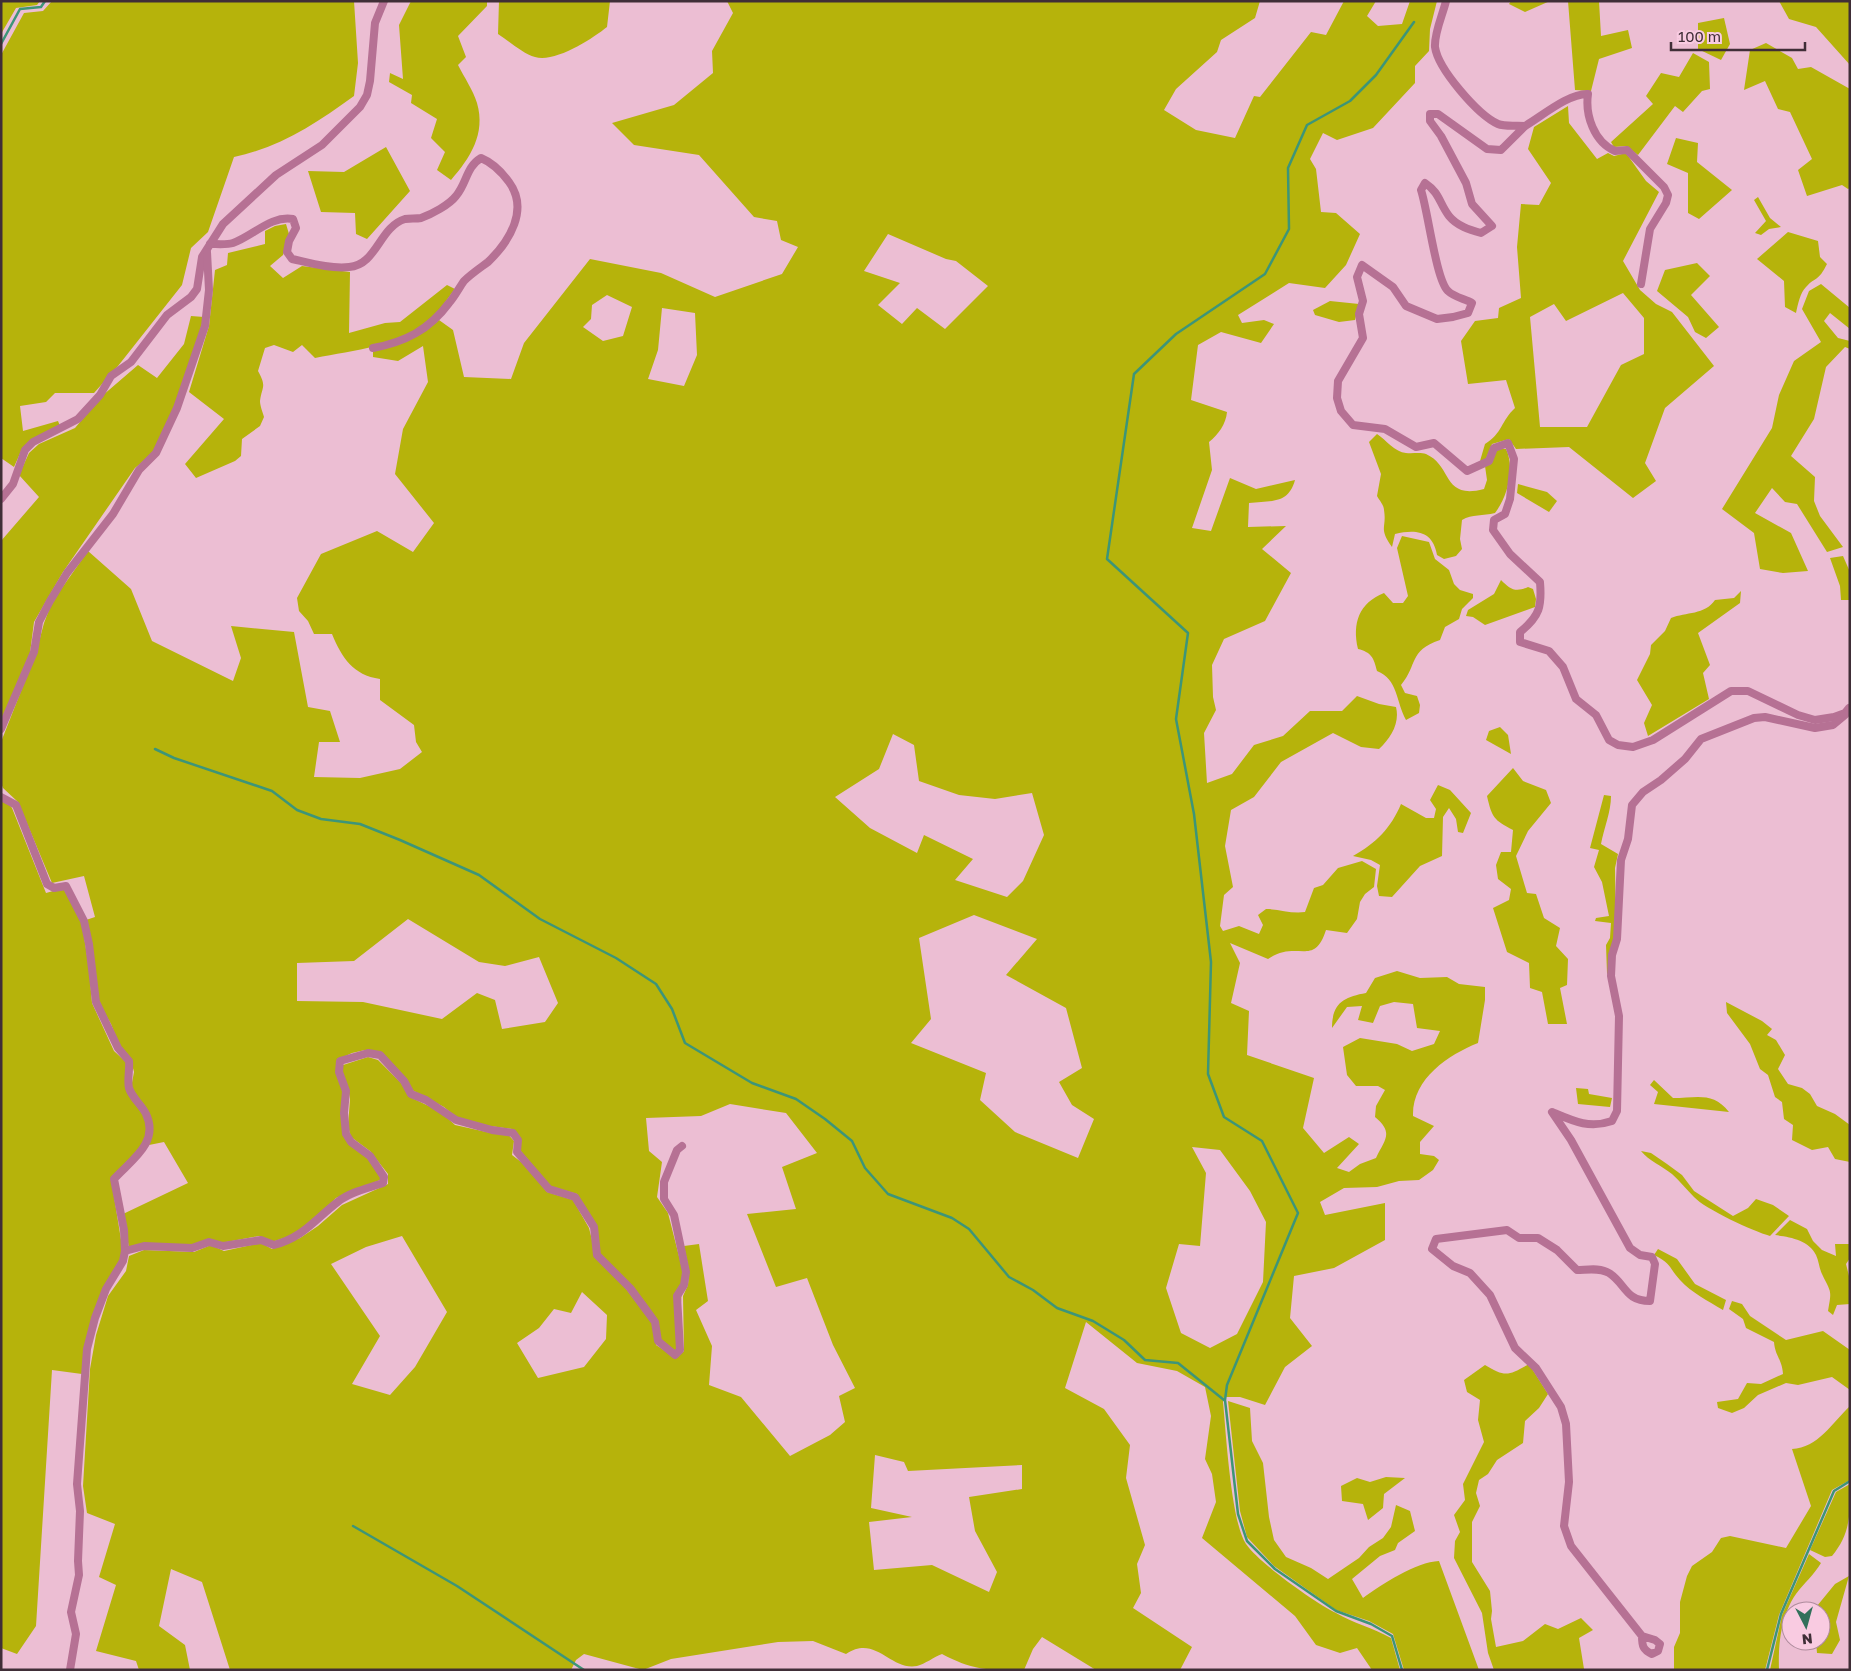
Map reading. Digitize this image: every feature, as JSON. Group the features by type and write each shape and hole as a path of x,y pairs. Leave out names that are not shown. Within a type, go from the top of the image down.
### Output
{"street":[{"path":"1,729 34,652 39,622 50,601 67,573 113,514 139,470 156,453 178,408 205,326 209,290 207,252 210,244 223,224 276,175 322,145 360,107 370,81 375,23 384,1"},
{"path":"1446,1 1435,45 1438,58 1464,94 1489,118 1500,125 1525,126"},
{"path":"1641,284 1650,229 1666,203 1668,195 1664,187 1626,150 1615,152 1604,143 1587,114 1588,94 1580,94 1568,99 1525,126 1501,150 1488,149 1438,114 1430,114 1430,121 1441,136 1466,182 1472,204 1492,226 1481,233 1466,229 1450,217 1435,190 1425,184 1421,190 1428,211 1439,280 1448,292 1472,304 1468,312 1453,318 1437,319 1406,306 1393,287 1362,265 1357,277 1363,301 1360,314 1363,338 1338,381 1337,398 1341,411 1353,424 1385,429 1416,447 1434,443 1467,471 1489,461 1494,448 1508,443 1514,459 1510,499 1505,514 1494,520 1493,530 1510,554 1540,582 1542,604 1536,615 1520,632 1520,642 1549,651 1563,668 1576,699 1596,715 1608,740 1618,745 1633,747 1653,740 1731,691 1748,690 1798,716 1815,720 1845,713 1849,706"},
{"path":"210,244 232,244 273,221 285,217 294,219 296,228 289,241 287,252 292,259 350,267 362,264 370,257 390,228 405,219 420,218 449,202 456,196 474,162 481,158 491,162 515,190 519,205 516,222 508,236 489,260 464,281 436,319 418,334 396,344 373,348"},
{"path":"1,499 12,484 25,450 33,442 78,419 100,395 112,376 131,362 167,315 191,297 197,289 202,257 207,252"},
{"path":"1642,1636 1571,1546 1564,1526 1569,1482 1566,1424 1562,1407 1536,1368 1515,1348 1490,1295 1470,1273 1453,1266 1432,1249 1436,1239 1506,1230 1520,1238 1538,1238 1556,1250 1577,1270 1599,1270 1608,1273 1628,1294 1638,1301 1650,1301 1655,1264 1652,1257 1640,1255 1630,1248 1571,1140 1552,1112 1577,1122 1598,1126 1612,1121 1617,1111 1619,1016 1611,976 1612,955 1617,939 1621,860 1628,839 1632,805 1643,792 1661,780 1685,759 1700,738 1754,718 1765,717 1815,728 1832,725 1844,717 1849,706"},
{"path":"1,797 16,805 48,884 54,888 66,886 84,921 90,944 96,1002 118,1048 129,1060 129,1087 146,1114 150,1125 150,1135 137,1158 114,1179 124,1230 125,1250 123,1261 103,1297 95,1318 88,1349 77,1484 80,1511 79,1575 71,1612 76,1634 70,1670"},
{"path":"125,1250 144,1246 192,1248 209,1242 222,1246 261,1240 274,1245 285,1242 315,1224 340,1200 383,1184 384,1177 370,1156 351,1142 346,1134 344,1113 346,1091 339,1072 340,1061 368,1053 380,1055 404,1081 411,1094 426,1100 456,1120 492,1130 513,1133 518,1140 517,1152 549,1189 575,1197 594,1227 597,1255 630,1288 655,1322 658,1341 675,1355 680,1350 677,1296 684,1285 686,1272 674,1215 664,1199 664,1182 677,1150 682,1146"}],"shaded area":[{"path":"1,1 40,1 37,5 16,8 1,34"},
{"path":"52,1 354,1 358,63 354,96 325,116 282,141 251,153 234,157 208,232 191,248 182,285 118,366 94,393 55,393 46,402 20,406 23,431 58,421 60,426 22,449 14,467 1,458 1,55 24,13 43,11"},
{"path":"411,1 487,1 487,6 458,36 466,57 458,65 477,103 479,125 478,135 470,154 451,180 437,170 445,152 431,138 437,119 411,103 412,95 389,82 390,73 403,79 399,25"},
{"path":"499,1 610,1 607,27 573,49 553,57 535,57 498,34"},
{"path":"727,1 1260,1 1255,18 1221,40 1217,52 1176,89 1164,110 1196,130 1235,138 1254,96 1260,97 1311,32 1326,35 1344,1 1376,1 1367,16 1378,26 1402,24 1410,1 1437,1 1430,29 1429,51 1415,66 1415,83 1373,128 1337,140 1323,133 1310,159 1316,169 1321,212 1336,213 1360,234 1346,265 1325,288 1289,283 1238,315 1242,323 1264,320 1274,324 1261,343 1221,332 1198,345 1191,400 1227,412 1221,429 1209,442 1212,470 1192,528 1211,531 1230,478 1256,489 1295,480 1288,494 1278,500 1249,503 1248,527 1286,526 1262,549 1291,573 1265,621 1224,639 1212,665 1213,697 1216,710 1204,733 1207,783 1232,774 1254,745 1283,736 1310,711 1342,711 1357,696 1379,704 1396,707 1397,713 1394,730 1379,749 1361,747 1333,733 1281,762 1254,797 1231,810 1225,846 1233,887 1224,895 1220,926 1223,931 1239,926 1259,934 1263,925 1258,915 1266,909 1305,912 1314,888 1323,885 1338,868 1362,861 1376,869 1374,887 1365,894 1360,902 1357,919 1347,933 1326,930 1316,948 1310,951 1288,951 1268,959 1230,943 1240,963 1231,1003 1249,1011 1247,1055 1314,1078 1303,1128 1324,1153 1349,1137 1359,1144 1337,1168 1349,1172 1360,1164 1376,1158 1385,1141 1386,1132 1384,1127 1375,1117 1376,1106 1385,1090 1378,1086 1356,1086 1347,1075 1343,1047 1360,1038 1397,1044 1412,1051 1434,1044 1440,1031 1417,1028 1413,1004 1394,1002 1380,1006 1373,1023 1358,1020 1362,1006 1347,1007 1332,1028 1334,1013 1337,1007 1346,999 1366,993 1375,978 1397,971 1420,978 1447,977 1459,984 1485,987 1485,1000 1478,1043 1455,1054 1434,1070 1425,1080 1414,1103 1413,1116 1434,1126 1420,1142 1420,1154 1434,1156 1439,1160 1433,1170 1419,1180 1399,1181 1377,1187 1344,1188 1320,1202 1325,1215 1385,1203 1385,1240 1334,1268 1294,1276 1290,1318 1312,1346 1285,1367 1265,1405 1240,1397 1224,1397 1223,1402 1236,1517 1246,1544 1274,1571 1326,1608 1391,1638 1400,1670 1372,1670 1357,1648 1340,1653 1316,1645 1295,1616 1202,1538 1216,1502 1212,1474 1205,1459 1211,1416 1205,1387 1177,1371 1137,1363 1086,1322 1065,1388 1104,1409 1130,1445 1126,1478 1145,1545 1137,1564 1141,1593 1133,1608 1192,1647 1180,1670 1096,1670 1042,1637 1033,1649 1024,1670 973,1667 942,1654 920,1665 907,1666 875,1650 857,1649 846,1654 813,1641 778,1642 671,1659 643,1670 584,1654 576,1660 571,1670 230,1670 202,1582 171,1569 159,1626 185,1645 190,1670 139,1670 136,1661 96,1651 116,1585 99,1577 115,1524 87,1513 83,1486 90,1369 96,1335 108,1296 126,1271 129,1256 144,1250 194,1252 211,1245 224,1251 261,1243 272,1249 300,1238 318,1226 342,1205 388,1184 388,1174 370,1151 351,1137 348,1126 350,1099 348,1088 343,1079 343,1065 368,1057 378,1060 401,1083 410,1097 441,1112 455,1125 491,1133 507,1133 514,1141 512,1155 525,1165 547,1192 573,1200 589,1228 596,1256 620,1281 654,1325 656,1345 676,1358 684,1351 683,1296 688,1285 689,1270 684,1246 699,1244 708,1301 696,1310 712,1346 709,1385 741,1397 790,1456 830,1435 845,1422 839,1396 855,1388 833,1345 807,1278 776,1287 747,1214 796,1209 782,1167 817,1153 786,1113 730,1104 701,1116 646,1118 649,1151 662,1162 657,1197 668,1213 683,1272 678,1349 675,1352 659,1340 657,1320 599,1253 596,1225 577,1194 550,1186 519,1149 512,1129 490,1126 456,1117 444,1107 412,1090 388,1063 365,1050 352,1053 337,1060 336,1073 344,1092 344,1137 369,1159 381,1176 380,1180 336,1198 313,1222 296,1234 272,1242 259,1236 221,1243 129,1248 123,1214 188,1183 164,1142 149,1145 153,1132 131,1088 134,1072 131,1060 119,1045 111,1024 98,1002 92,942 86,920 95,917 84,876 52,883 18,802 3,788 1,783 1,742 36,653 44,623 52,602 88,551 131,589 152,641 233,681 241,658 231,626 294,632 308,707 330,711 340,742 319,742 314,777 360,778 400,769 422,752 416,742 414,725 380,700 380,679 363,674 350,664 344,658 332,634 314,634 308,621 299,611 297,598 321,554 377,531 413,552 434,523 395,474 403,429 428,382 423,346 398,361 373,357 373,351 392,347 408,340 439,320 453,330 464,377 511,379 524,343 590,259 661,273 715,297 782,274 798,247 781,240 777,221 754,217 699,155 634,145 612,123 674,105 713,73 712,51 733,13","holes":["888,234 946,259 956,261 988,286 945,329 917,308 902,324 878,305 900,283 864,271","607,295 632,307 623,336 603,341 583,327 591,319 592,305","662,308 695,313 697,355 684,386 648,379 658,350","893,734 914,745 919,781 959,795 995,799 1032,793 1044,835 1023,881 1007,897 955,880 973,859 924,835 917,853 870,828 835,797 879,769","974,915 1037,939 1006,975 1066,1008 1082,1068 1059,1082 1072,1105 1094,1119 1078,1158 1015,1132 980,1100 986,1073 911,1043 931,1019 919,938","408,919 479,962 505,966 539,957 558,1003 545,1022 502,1029 495,1000 477,993 442,1019 363,1002 297,1001 297,963 354,961","1192,1147 1220,1150 1250,1191 1266,1222 1263,1282 1237,1334 1210,1348 1181,1333 1166,1288 1179,1244 1200,1246 1206,1173","402,1236 447,1312 415,1367 390,1395 352,1384 380,1336 331,1264 366,1247","582,1292 607,1315 606,1339 584,1367 538,1378 517,1343 539,1328 554,1309 571,1313","875,1455 904,1462 908,1471 1022,1465 1022,1489 969,1497 975,1531 997,1572 989,1592 932,1565 874,1570 869,1522 912,1517 871,1508"]},
{"path":"1511,1 1550,1 1525,12 1509,4"},
{"path":"1568,1 1599,1 1601,36 1628,30 1632,48 1599,59 1591,91 1575,90"},
{"path":"1779,1 1850,1 1850,65 1816,27 1789,19"},
{"path":"1724,18 1730,44 1721,60 1698,49 1698,23"},
{"path":"1766,43 1792,58 1798,69 1811,67 1850,89 1850,188 1848,189 1842,185 1807,196 1798,170 1812,159 1790,112 1778,109 1765,81 1744,90 1750,50"},
{"path":"1693,53 1709,62 1710,89 1702,91 1683,112 1675,106 1638,155 1626,146 1614,147 1611,142 1653,104 1646,96 1661,73 1679,77"},
{"path":"1568,106 1569,123 1597,159 1608,153 1614,156 1626,153 1646,181 1659,192 1623,261 1640,290 1656,304 1672,312 1714,366 1665,408 1645,463 1656,481 1633,498 1569,447 1516,449 1509,439 1492,444 1486,459 1480,461 1485,444 1495,436 1515,408 1506,380 1468,384 1461,341 1475,321 1498,318 1499,308 1521,298 1517,247 1521,204 1539,205 1551,183 1528,149 1534,127","holes":["1623,293 1644,318 1644,354 1621,365 1587,427 1540,427 1530,317 1554,304 1566,321"]},
{"path":"1676,138 1698,143 1697,162 1732,190 1699,219 1688,213 1688,173 1667,164"},
{"path":"386,147 410,191 367,239 356,234 355,213 321,212 308,171 344,172"},
{"path":"1758,197 1770,218 1781,227 1769,229 1761,235 1755,233 1766,221 1754,200"},
{"path":"286,224 289,234 283,255 270,266 283,278 302,266 350,272 349,333 385,323 400,322 447,285 455,289 431,319 419,328 391,342 361,350 315,358 302,345 293,352 274,345 265,348 258,371 263,384 260,401 264,417 260,426 242,439 241,456 235,461 196,478 185,464 224,419 189,392 209,326 215,270 227,265 228,253 265,244 265,231 275,226"},
{"path":"1788,232 1818,241 1820,257 1827,264 1819,276 1804,289 1796,313 1785,307 1784,281 1757,259"},
{"path":"1697,263 1710,276 1691,295 1719,327 1706,338 1695,332 1688,317 1657,291 1665,270"},
{"path":"1821,284 1850,308 1850,329 1830,313 1824,321 1838,338 1850,341 1850,349 1845,347 1826,367 1814,419 1791,456 1815,477 1814,501 1820,516 1843,547 1827,552 1797,504 1785,502 1772,488 1755,513 1791,533 1808,571 1783,573 1760,569 1754,533 1722,509 1772,428 1779,395 1794,361 1821,342 1802,309 1809,291"},
{"path":"1330,301 1359,304 1355,320 1339,322 1315,315 1313,310"},
{"path":"191,316 204,317 182,391 155,452 135,468 63,572 34,622 30,653 1,721 1,541 39,497 19,475 29,453 39,444 75,428 102,396 138,365 157,378 184,344"},
{"path":"1377,434 1402,452 1426,454 1435,459 1454,486 1461,490 1484,489 1487,480 1485,466 1495,449 1506,449 1509,457 1510,473 1507,490 1500,506 1495,513 1462,520 1460,539 1462,549 1456,556 1444,559 1437,555 1432,541 1427,536 1416,532 1395,534 1392,547 1384,532 1384,508 1377,496 1381,474 1369,442"},
{"path":"1518,484 1547,492 1557,501 1549,512 1517,493"},
{"path":"1402,536 1429,542 1435,559 1449,570 1454,584 1460,590 1473,594 1473,598 1462,609 1459,619 1445,627 1440,640 1430,644 1418,654 1401,685 1405,693 1417,696 1420,705 1419,713 1406,720 1393,685 1384,675 1377,671 1369,654 1358,649 1356,640 1359,615 1369,602 1384,593 1393,603 1403,603 1408,596 1397,548"},
{"path":"1843,556 1850,572 1850,600 1841,600 1840,586 1830,558"},
{"path":"1501,580 1507,586 1516,590 1528,587 1533,589 1536,599 1535,607 1485,625 1473,617 1466,616 1468,610 1494,594"},
{"path":"1741,591 1740,603 1698,633 1710,665 1703,673 1709,699 1648,736 1644,723 1652,705 1637,680 1650,654 1651,645 1665,631 1671,618 1701,611 1715,600 1734,598"},
{"path":"1500,727 1508,735 1511,754 1486,740 1489,731"},
{"path":"1513,768 1523,781 1546,790 1551,803 1528,831 1516,856 1527,893 1536,894 1544,918 1560,928 1556,946 1568,959 1567,985 1560,988 1567,1024 1548,1024 1542,992 1530,988 1529,963 1507,952 1493,908 1509,900 1511,889 1498,879 1496,865 1501,852 1511,852 1513,830 1495,818 1490,809 1487,796"},
{"path":"1438,785 1450,790 1471,813 1463,833 1458,832 1456,819 1449,808 1443,817 1442,856 1420,866 1392,897 1379,896 1377,886 1380,865 1371,860 1353,856 1369,846 1382,834 1393,820 1401,804 1426,818 1434,818 1436,809 1430,800"},
{"path":"1604,795 1611,796 1611,802 1601,844 1618,854 1615,868 1616,935 1609,976 1607,973 1606,945 1610,938 1611,923 1595,921 1596,918 1609,916 1602,882 1594,867 1599,850 1590,848"},
{"path":"1,801 7,802 12,808 46,893 64,888 82,924 92,1003 114,1051 127,1063 126,1090 143,1115 147,1126 142,1146 111,1178 123,1252 121,1262 103,1289 82,1374 52,1370 36,1626 17,1654 1,1648"},
{"path":"1726,1002 1762,1021 1772,1029 1767,1035 1776,1040 1785,1055 1778,1069 1788,1084 1802,1088 1810,1094 1817,1106 1835,1114 1850,1125 1850,1162 1835,1159 1828,1147 1812,1150 1792,1140 1793,1125 1784,1119 1782,1102 1775,1097 1768,1075 1760,1069 1750,1044 1727,1013"},
{"path":"1654,1080 1673,1098 1710,1098 1723,1105 1729,1112 1654,1104 1658,1092 1650,1085"},
{"path":"1576,1088 1588,1089 1589,1094 1612,1098 1610,1107 1578,1104"},
{"path":"1641,1151 1651,1153 1667,1164 1682,1175 1694,1191 1733,1216 1748,1208 1756,1199 1773,1205 1789,1216 1770,1236 1741,1225 1700,1202 1672,1174"},
{"path":"1790,1220 1807,1229 1813,1241 1822,1250 1836,1256 1835,1244 1849,1244 1850,1258 1846,1264 1850,1280 1850,1304 1837,1305 1833,1315 1828,1311 1830,1291 1813,1250 1799,1240 1775,1235"},
{"path":"1658,1249 1677,1259 1695,1284 1726,1300 1723,1310 1685,1285 1667,1264 1654,1255"},
{"path":"1732,1301 1742,1304 1750,1316 1786,1340 1823,1331 1850,1350 1850,1390 1832,1377 1798,1385 1786,1383 1758,1395 1744,1408 1732,1413 1718,1408 1717,1402 1738,1399 1747,1383 1761,1384 1783,1374 1774,1342 1746,1328 1743,1319 1729,1309"},
{"path":"1529,1364 1548,1394 1539,1408 1525,1421 1523,1443 1497,1460 1488,1474 1479,1480 1476,1493 1480,1506 1472,1522 1472,1562 1490,1591 1491,1619 1496,1647 1523,1641 1545,1624 1558,1629 1581,1618 1593,1630 1579,1638 1584,1669 1494,1670 1488,1653 1482,1613 1454,1558 1455,1541 1460,1532 1454,1515 1465,1500 1463,1484 1484,1442 1478,1420 1480,1400 1467,1392 1464,1380 1485,1365 1498,1372 1507,1374"},
{"path":"1228,1401 1250,1408 1252,1441 1263,1463 1269,1517 1274,1540 1286,1557 1311,1568 1328,1579 1359,1558 1369,1547 1383,1538 1391,1527 1396,1505 1410,1511 1415,1531 1398,1543 1395,1550 1380,1556 1352,1579 1363,1598 1389,1580 1410,1569 1439,1561 1479,1670 1404,1670 1393,1634 1369,1621 1336,1610 1274,1566 1247,1537 1240,1511"},
{"path":"1850,1406 1850,1480 1832,1490 1785,1601 1781,1601 1781,1610 1765,1670 1674,1670 1674,1647 1680,1633 1680,1602 1687,1576 1692,1566 1712,1552 1721,1538 1730,1536 1786,1548 1811,1506 1792,1449 1810,1444 1824,1434"},
{"path":"1386,1477 1405,1478 1384,1494 1383,1508 1368,1520 1363,1504 1342,1501 1341,1486 1357,1478 1370,1482"},
{"path":"1850,1484 1848,1523 1838,1548 1832,1556 1825,1557 1810,1550 1836,1492"},
{"path":"1809,1554 1821,1563 1792,1601 1788,1601"},
{"path":"1849,1576 1836,1622 1840,1640 1832,1654 1817,1653 1817,1651 1831,1651 1831,1601 1821,1601 1835,1584"},
{"path":"1781,1620 1779,1670 1770,1670"}],"waterway":[{"path":"1,44 20,9 41,7 45,1"},
{"path":"1402,1670 1392,1636 1371,1624 1336,1611 1275,1569 1247,1541 1238,1514 1225,1400 1227,1385 1298,1213 1262,1141 1224,1117 1208,1074 1211,962 1194,814 1176,719 1188,633 1107,559 1134,374 1176,334 1265,274 1289,229 1288,168 1307,125 1350,101 1376,75 1414,22"},
{"path":"155,749 174,758 272,791 297,810 321,819 360,824 479,875 540,919 616,958 656,984 672,1009 685,1043 752,1083 796,1099 825,1119 852,1141 865,1168 888,1194 952,1218 969,1229 1009,1277 1033,1290 1057,1308 1093,1321 1124,1340 1145,1360 1178,1363 1224,1400"},
{"path":"1767,1670 1781,1614 1834,1491 1850,1481"},
{"path":"353,1526 457,1586 584,1670"}]}
